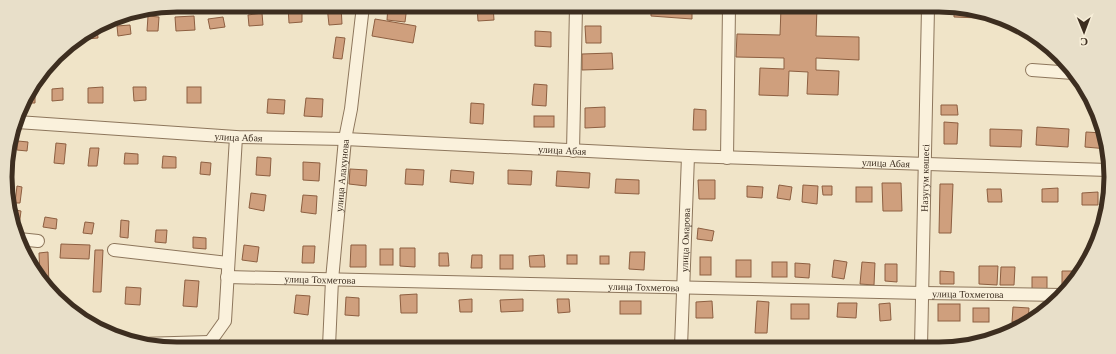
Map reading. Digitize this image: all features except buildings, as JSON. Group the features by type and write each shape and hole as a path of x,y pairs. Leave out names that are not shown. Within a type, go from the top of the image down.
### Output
{"street":[{"name":"улица Алахунова","path":"329,342 332,280 344,139 351,109 362,12"},
{"path":"573,151 576,12"},
{"path":"727,158 729,12"},
{"name":"Назугум көшесі","path":"921,342 928,12"},
{"path":"1032,70 1066,72"},
{"name":"улица Абая","path":"22,122 236,137 344,139 727,158 1104,170"},
{"path":"212,342 225,321 236,137"},
{"name":"улица Омарова","path":"681,342 688,156"},
{"path":"25,241 38,242"},
{"path":"114,250 228,263"},
{"name":"улица Тохметова","path":"227,277 922,294 1055,295"}]}
